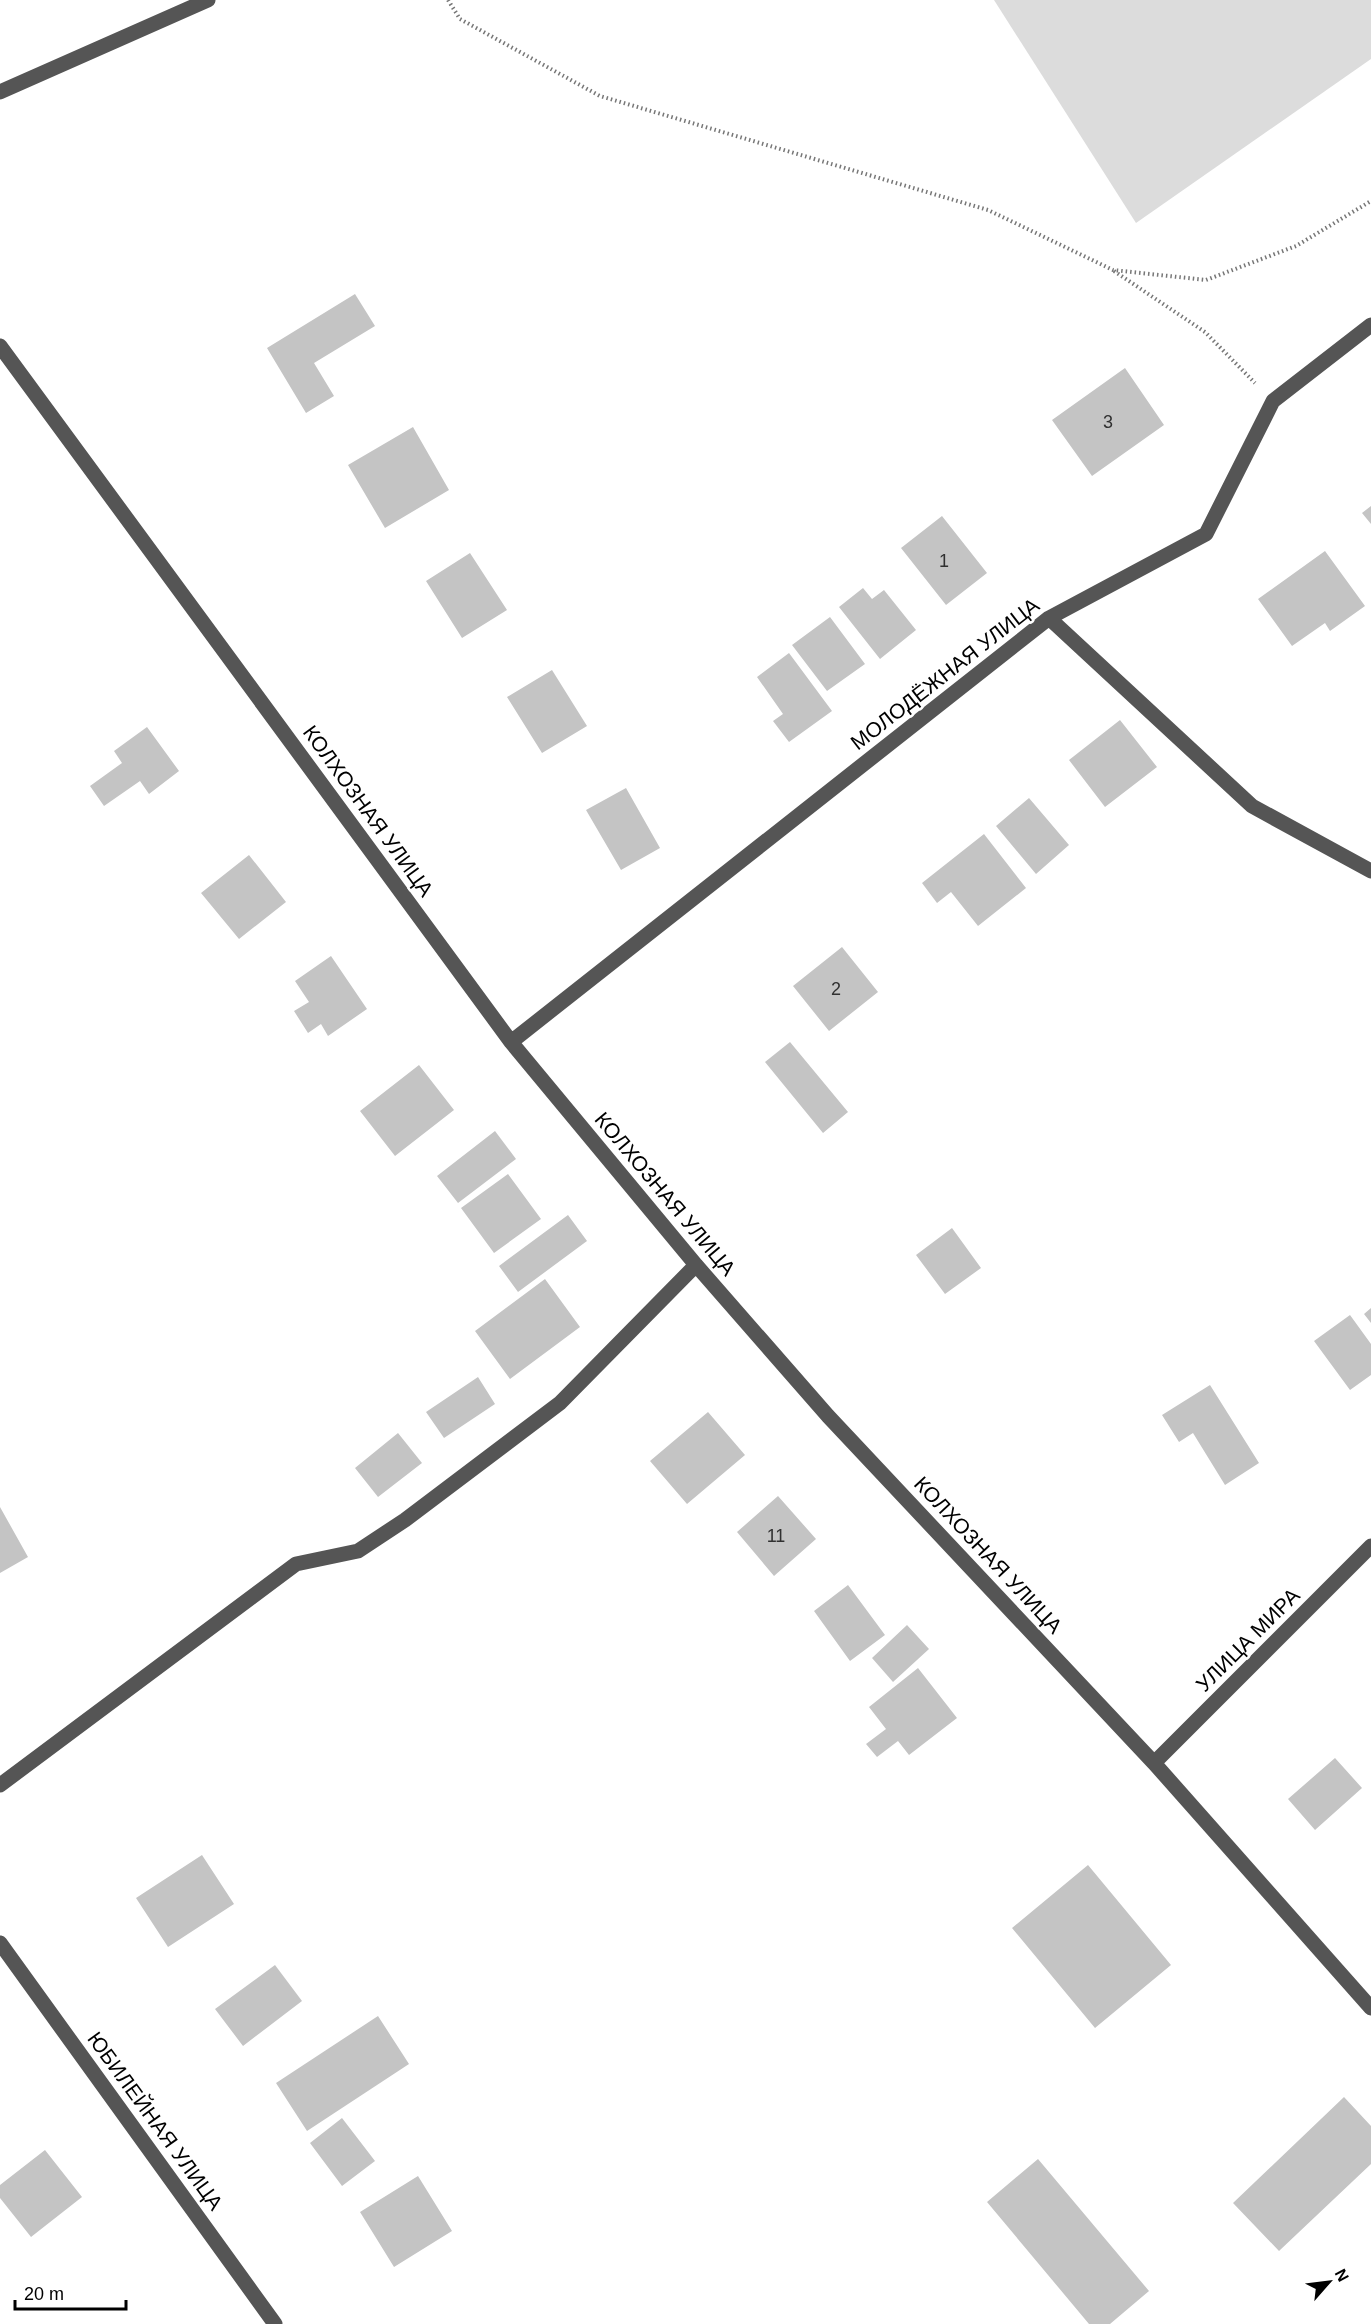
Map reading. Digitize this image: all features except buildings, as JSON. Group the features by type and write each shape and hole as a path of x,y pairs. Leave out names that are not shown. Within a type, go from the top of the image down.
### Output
{"street":[{"path":"0,92 208,0"},
{"name":"МОЛОДЁЖНАЯ УЛИЦА","path":"511,1042 1049,618 1206,534 1273,401 1371,325"},
{"name":"КОЛХОЗНАЯ УЛИЦА","path":"0,346 511,1042 696,1265 828,1416 1154,1763 1371,2008"},
{"path":"1049,618 1252,806 1371,872"},
{"path":"0,1785 296,1564 358,1551 405,1520 560,1403 696,1265"},
{"name":"УЛИЦА МИРА","path":"1154,1763 1371,1546"},
{"name":"ЮБИЛЕЙНАЯ УЛИЦА","path":"0,1943 275,2324"}],"path":[{"path":"447,0 460,19 600,96 987,210 1113,270 1205,332 1273,401"},
{"path":"1113,270 1206,280 1296,246 1371,201"}],"shaded area":[{"path":"994,0 1371,0 1371,59 1136,223"}]}
